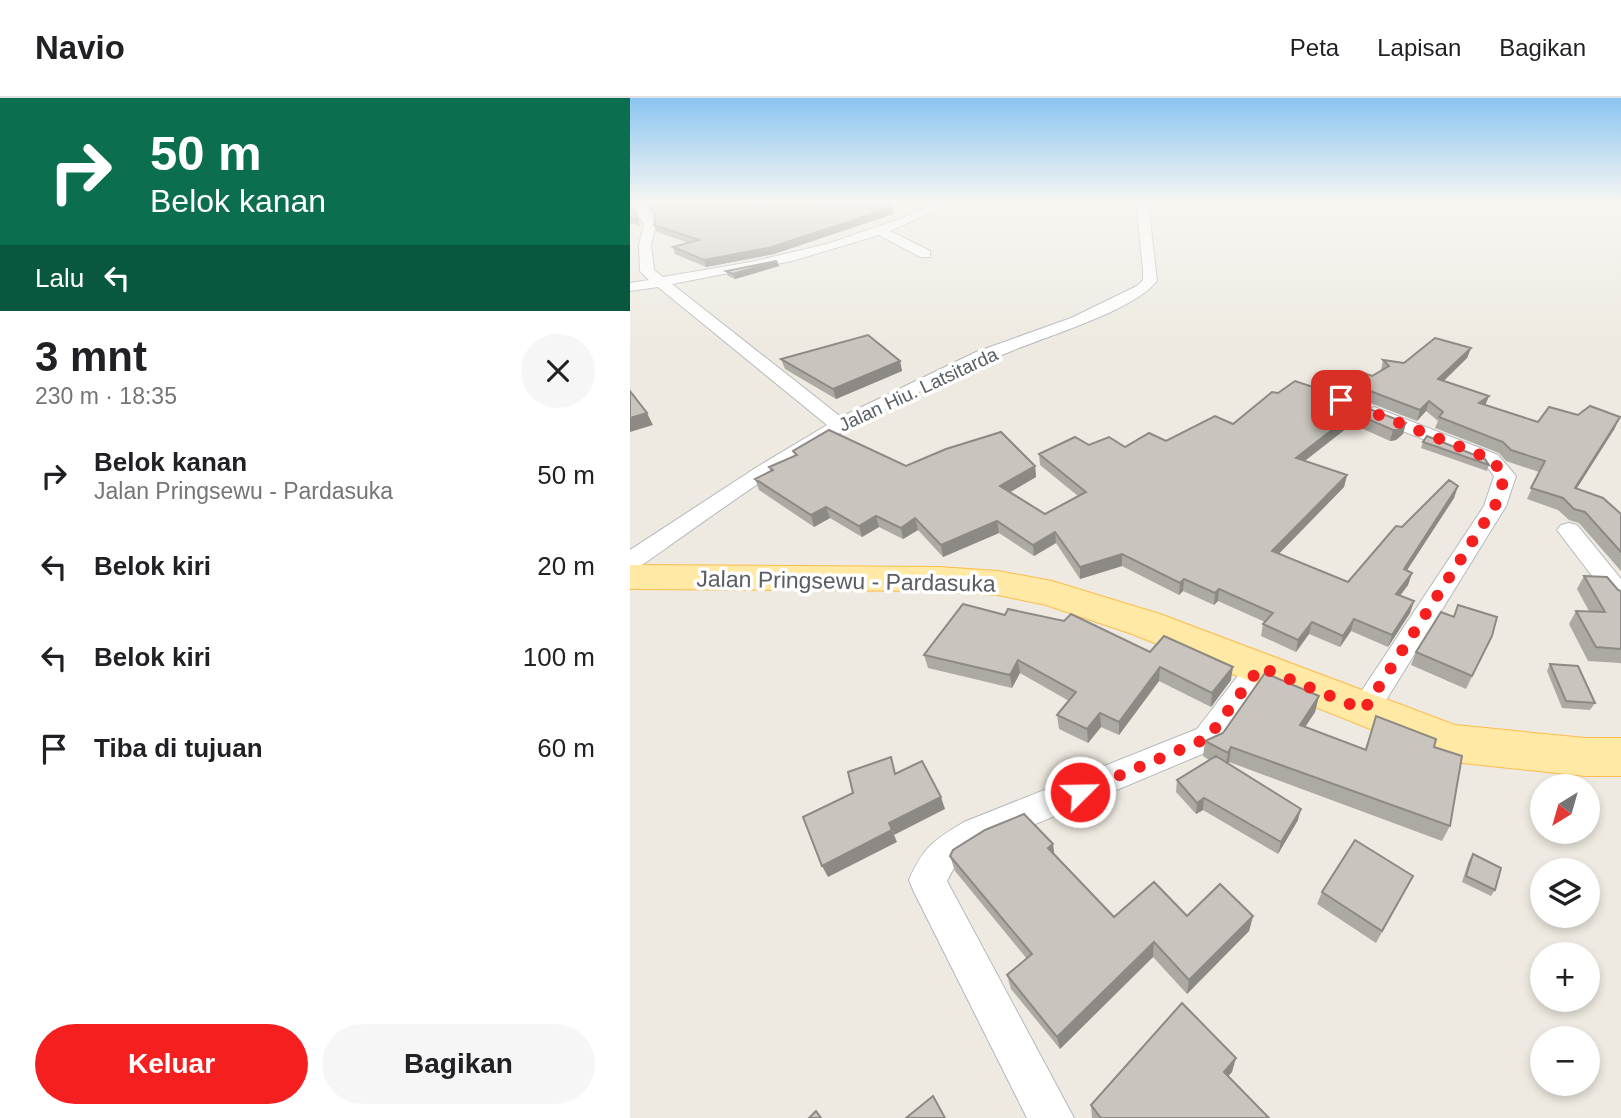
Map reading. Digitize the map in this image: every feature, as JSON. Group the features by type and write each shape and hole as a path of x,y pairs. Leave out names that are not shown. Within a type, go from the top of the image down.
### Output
{"main road":[{"name":"Jalan Pringsewu - Pardasuka","path":"630,577 939,579 998,583 1052,594 1146,624 1453,743 1585,757 1621,757"}],"street":[{"path":"645,250 647,271 659,282 840,425"},
{"path":"789,250 800,253"},
{"path":"630,287 813,250"},
{"path":"917,250 925,254"},
{"name":"Jalan Hiu. Latsitarda","path":"630,561 764,471 840,425 982,356 1077,321 1142,289 1150,281 1148,250"},
{"path":"1354,405 1491,459 1505,476 1495,506 1364,710"},
{"path":"1569,530 1621,596"},
{"path":"1051,1118 928,880 944,853 976,832 1208,738 1260,667"}],"building":[{"path":"679,250 758,250 704,260"},
{"path":"777,261 733,274 726,271"},
{"path":"868,335 900,361 833,389 781,359"},
{"path":"1435,338 1471,348 1438,379 1489,396 1479,403 1538,422 1549,407 1578,415 1590,406 1620,417 1575,488 1603,498 1621,514 1621,552 1585,512 1574,509 1563,498 1531,488 1545,461 1511,450 1503,442 1439,417 1443,412 1429,401 1420,410 1344,381 1332,389 1335,396 1406,423 1399,430 1393,430 1354,413 1296,458 1347,475 1272,551 1348,582 1396,526 1402,527 1449,480 1458,486 1404,569 1412,573 1396,594 1414,601 1392,635 1354,619 1343,636 1312,622 1298,640 1263,624 1273,613 1219,589 1215,593 1184,579 1180,583 1122,554 1080,567 1055,532 1033,545 997,521 941,545 915,518 901,528 876,516 859,526 826,507 811,515 755,479 773,470 769,467 797,455 793,451 829,430 906,466 946,449 1001,432 1035,466 1000,486 1045,514 1086,492 1039,454 1075,437 1089,445 1109,437 1125,447 1149,433 1166,441 1215,416 1233,424 1272,392 1278,393 1295,381 1322,390 1358,371 1372,376 1389,366 1383,360 1404,363"},
{"path":"630,391 647,413 630,418"},
{"path":"1427,436 1485,459 1489,465 1423,442"},
{"path":"1584,576 1607,577 1621,591 1621,649 1596,647 1576,611 1605,612"},
{"path":"963,604 1005,615 1008,609 1064,621 1071,614 1150,652 1164,636 1233,667 1212,693 1160,667 1119,722 1100,713 1087,729 1057,715 1076,692 1018,660 1010,675 924,655"},
{"path":"1458,605 1497,617 1492,636 1472,676 1416,652 1441,612 1454,617"},
{"path":"1550,664 1578,666 1595,703 1566,701"},
{"path":"1265,673 1319,696 1300,725 1366,750 1376,716 1436,739 1434,747 1462,756 1450,826 1231,747 1228,753 1205,741 1223,733"},
{"path":"1216,756 1301,809 1281,842 1204,798 1197,803 1177,780"},
{"path":"891,757 895,774 922,761 941,797 889,823 892,830 822,866 803,817 853,793 848,772"},
{"path":"1024,814 1053,844 1048,848 1114,917 1154,882 1187,916 1220,884 1253,916 1189,980 1154,942 1057,1037 1007,975 1032,954 950,856 953,850 985,830"},
{"path":"1355,840 1413,876 1382,931 1322,892"},
{"path":"1473,854 1501,868 1495,890 1466,876"},
{"path":"1182,1003 1236,1058 1224,1072 1269,1118 1101,1118 1091,1105"},
{"path":"933,1096 945,1118 906,1118"},
{"path":"816,1111 821,1118 809,1118"}],"route":[{"path":"1080,792 1208,738 1260,667 1364,710 1495,506 1502,492 1505,476 1491,459 1341,400"}]}
